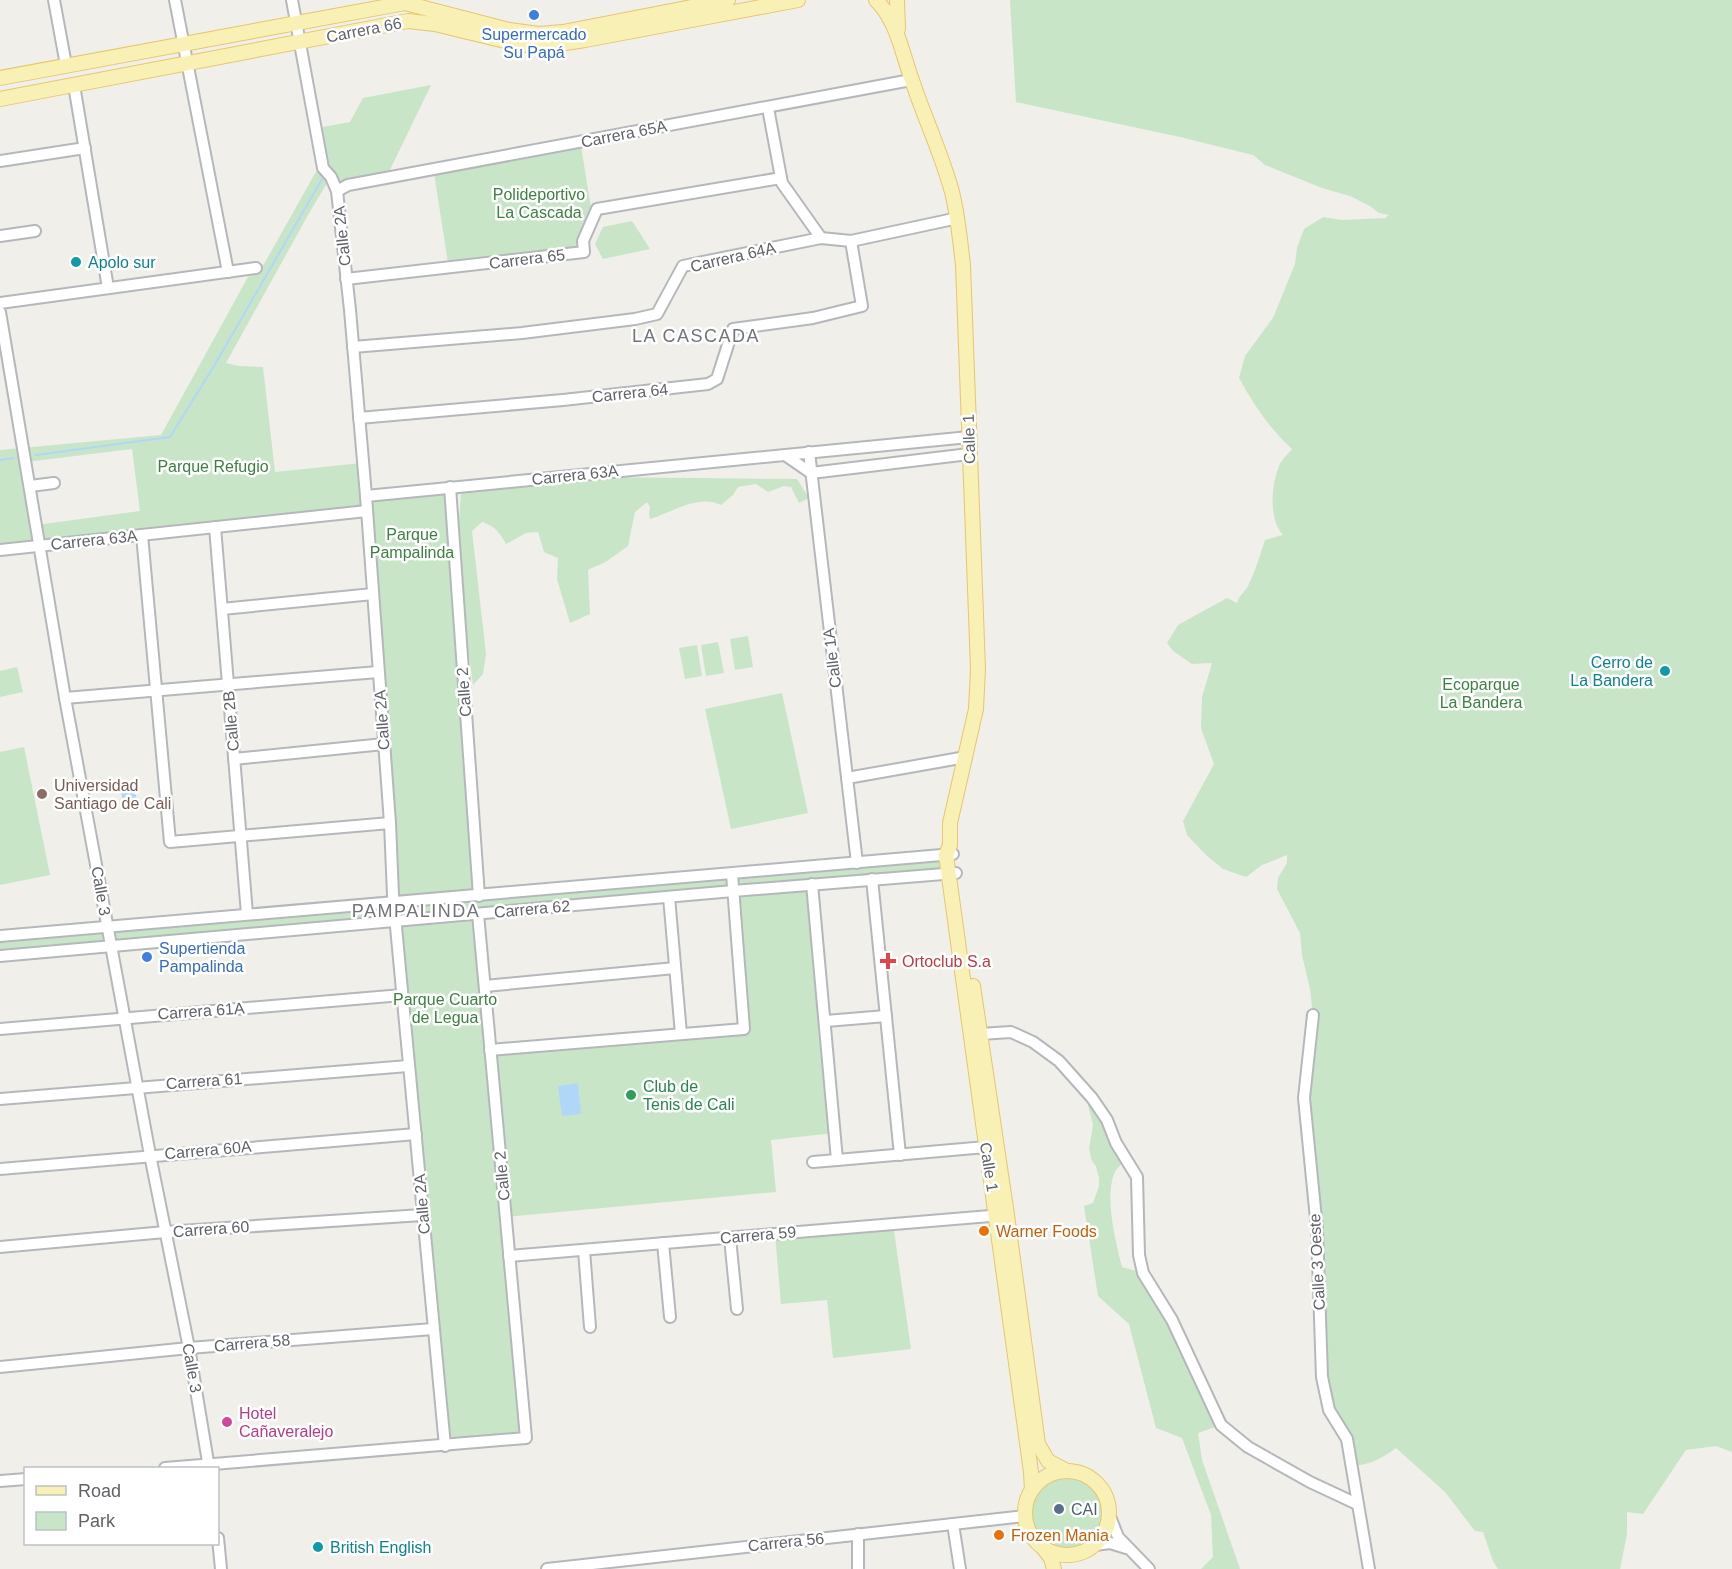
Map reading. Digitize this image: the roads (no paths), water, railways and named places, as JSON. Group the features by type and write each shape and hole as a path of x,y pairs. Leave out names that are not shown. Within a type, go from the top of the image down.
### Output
{"main road":[{"name":"Carrera 66","path":"0,78 405,2 509,30 539,34 563,32 728,0"},
{"name":"Carrera 66","path":"0,99 408,21 435,24 539,47 798,0"},
{"name":"Calle 1","path":"876,0 886,10 899,40 911,80 951,189 958,218 963,265 978,669 976,709 950,823 950,851 986,1146 1002,1215 1038,1444 1048,1461 1067,1471"},
{"name":"Calle 1","path":"897,0 899,40"},
{"name":"Calle 1","path":"952,873 980,1034 1032,1490"},
{"path":"1054,1569 1051,1558 1031,1536 1025,1516 1026,1502 1032,1490 1047,1476 1067,1471 1083,1474 1096,1482 1105,1495 1109,1514 1106,1531 1095,1545 1076,1554 1067,1563 1067,1569"},
{"path":"1042,1548 1060,1555 1076,1554"}],"street":[{"path":"54,0 66,65"},
{"path":"176,0 228,272"},
{"name":"Calle 2A","path":"292,0 323,168 331,177 337,191 366,496 394,903 445,1446"},
{"path":"405,2 408,21"},
{"name":"Carrera 65A","path":"337,191 348,185 911,80"},
{"path":"74,85 108,288"},
{"path":"768,108 782,183 822,238"},
{"path":"0,161 85,148"},
{"name":"Carrera 65","path":"346,279 584,252 583,241 597,210 781,178"},
{"name":"Carrera 64A","path":"353,347 522,333 635,319 657,314 683,267 822,238 851,241 958,218"},
{"path":"0,237 35,231"},
{"name":"Carrera 64","path":"359,418 563,400 708,384 717,380 733,329 813,318 862,306 851,241"},
{"path":"0,303 256,268"},
{"name":"Calle 3","path":"0,312 65,698 150,1155 189,1348 208,1467"},
{"name":"Carrera 63A","path":"366,496 969,437"},
{"name":"Calle 1A","path":"809,452 856,863"},
{"path":"785,455 811,473 969,454"},
{"path":"30,486 54,483"},
{"name":"Calle 2","path":"450,488 479,896"},
{"name":"Carrera 63A","path":"0,550 367,511"},
{"name":"Calle 2B","path":"215,527 247,914"},
{"path":"142,535 170,842 390,823"},
{"path":"222,609 373,594"},
{"path":"65,698 378,672"},
{"path":"234,759 384,744"},
{"path":"847,778 966,757"},
{"name":"Carrera 62","path":"0,936 856,863 950,851"},
{"name":"Carrera 62","path":"0,956 952,873"},
{"path":"490,1050 744,1029 732,874"},
{"path":"872,879 900,1155"},
{"path":"812,884 837,1160"},
{"path":"576,888 578,905"},
{"path":"669,897 681,1034"},
{"name":"Calle 2","path":"445,1446 526,1438 478,914"},
{"path":"485,986 675,968"},
{"name":"Carrera 61A","path":"0,1029 402,995"},
{"path":"826,1022 886,1016"},
{"name":"Calle 3 Oeste","path":"1313,1016 1304,1098 1317,1229 1322,1377 1329,1410 1347,1440 1369,1569"},
{"path":"980,1034 1011,1032 1033,1042 1059,1061 1092,1098 1107,1120 1116,1143 1137,1177 1139,1255 1143,1273 1172,1320 1221,1425 1248,1447 1310,1482 1357,1504"},
{"name":"Carrera 61","path":"0,1098 408,1065"},
{"name":"Carrera 60A","path":"0,1169 416,1134"},
{"path":"813,1162 986,1146"},
{"name":"Carrera 60","path":"0,1247 165,1232 422,1215"},
{"name":"Carrera 59","path":"509,1256 1002,1215"},
{"path":"730,1238 737,1310"},
{"path":"663,1243 670,1317"},
{"path":"584,1250 590,1327"},
{"name":"Carrera 58","path":"0,1367 189,1348 433,1329"},
{"path":"208,1467 445,1446"},
{"path":"0,1479 24,1479"},
{"path":"1109,1514 1114,1530 1129,1550 1149,1569"},
{"name":"Carrera 56","path":"547,1569 1025,1516"},
{"path":"952,1524 960,1569"},
{"path":"858,1534 858,1569"},
{"path":"1095,1545 1116,1544 1129,1550"},
{"path":"219,1545 221,1569"}],"water":[{"path":"132,781 137,802 123,804 120,783"},
{"path":"578,1083 581,1114 562,1116 558,1086"}],"waterway":[{"path":"36,455 170,437 214,366 322,179"},
{"path":"0,460 14,458"}],"place":[{"name":"Supermercado Su Papá","path":"534,15"},
{"name":"Apolo sur","path":"76,262"},
{"name":"Cerro de La Bandera","path":"1665,671"},
{"name":"Universidad Santiago de Cali","path":"42,794"},
{"name":"Supertienda Pampalinda","path":"147,957"},
{"name":"Ortoclub S.a","path":"888,961"},
{"name":"Club de Tenis de Cali","path":"631,1095"},
{"name":"Warner Foods","path":"984,1231"},
{"name":"Hotel Cañaveralejo","path":"227,1422"},
{"name":"CAI","path":"1059,1509"},
{"name":"Frozen Mania","path":"999,1535"},
{"name":"British English","path":"318,1547"}],"district":[{"name":"LA CASCADA","path":"696,336"},
{"name":"PAMPALINDA","path":"416,911"}],"park label":[{"name":"Polideportivo La Cascada","path":"539,203"},
{"name":"Parque Refugio","path":"213,466"},
{"name":"Parque Pampalinda","path":"412,543"},
{"name":"Ecoparque La Bandera","path":"1481,693"},
{"name":"Parque Cuarto de Legua","path":"445,1008"}]}
